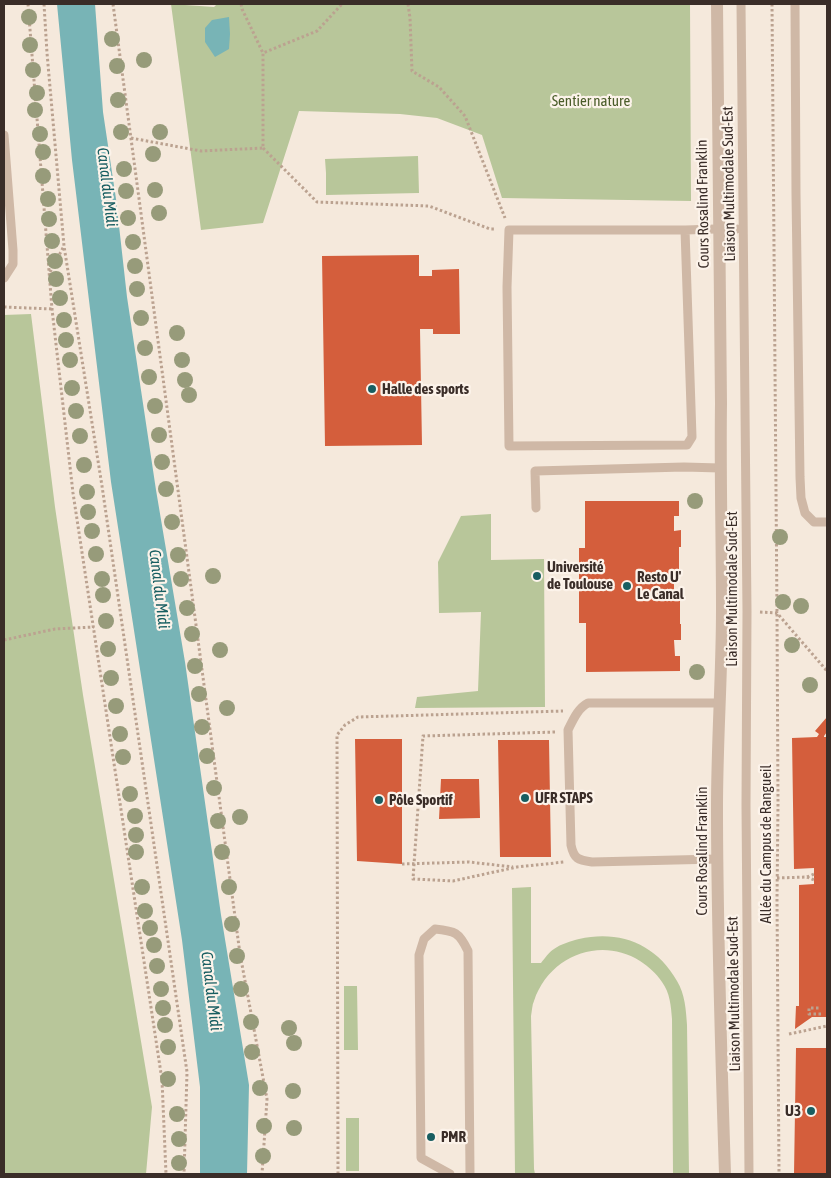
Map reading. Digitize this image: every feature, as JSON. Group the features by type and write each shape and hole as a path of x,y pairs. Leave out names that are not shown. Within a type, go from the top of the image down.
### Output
{"street":[{"name":"Cours Rosalind Franklin","path":"717,4 722,528 717,859 725,1174"}],"lane":[{"name":"Liaison Multimodale Sud-Est","path":"741,4 747,592 746,805 749,1174"},
{"path":"796,4 796,194 800,477 805,513 814,522 827,522"},
{"path":"4,134 13,250 13,264 4,278"},
{"path":"685,230 692,437 686,445 509,446 507,287 509,230 737,229"},
{"path":"536,508 535,471 684,467 720,468"},
{"path":"717,859 592,862 576,858 572,852 571,845 568,730 574,717 583,705 588,703 720,703"},
{"path":"450,1174 421,1158 419,955 424,939 435,930 450,930 462,938 468,950 470,1174"}],"path":[{"path":"28,4 52,309 73,493 162,1080 166,1174"},
{"path":"44,4 64,246 102,486 187,1072 184,1174"},
{"path":"113,4 240,954 267,1099 262,1174"},
{"path":"241,4 263,53 263,148 317,202 429,206 490,229 509,230 465,116 439,87 412,71 408,4"},
{"path":"263,53 317,31 342,4"},
{"name":"Allée du Campus de Rangueil","path":"772,4 779,1174"},
{"path":"131,138 201,151 263,148"},
{"path":"50,273 64,246"},
{"path":"4,308 52,309"},
{"path":"759,612 777,613 827,671"},
{"path":"4,640 56,629 94,627"},
{"path":"338,1174 337,735 345,725 358,717 567,711"},
{"path":"562,732 423,736 413,879 453,881 517,867 567,862"},
{"path":"402,864 469,862 517,867"},
{"path":"777,878 807,877 814,874"},
{"path":"807,877 814,880"},
{"path":"821,1008 809,1008 809,1014 821,1014"},
{"path":"789,1034 827,1026"}],"green space":[{"name":"Sentier nature","path":"171,4 214,7 217,4 690,4 691,201 502,198 482,135 437,118 400,114 299,111 263,223 201,230"},
{"path":"418,156 419,193 326,195 325,159"},
{"path":"31,314 55,507 83,695 152,1107 146,1174 4,1174 4,315"},
{"path":"491,514 491,560 544,559 545,707 415,708 417,697 478,691 481,612 439,613 438,562 461,516"},
{"path":"531,887 531,963 541,963 552,950 579,939 609,937 622,939 648,949 668,968 680,986 686,1008 687,1025 689,1174 673,1174 672,1019 671,1004 667,991 652,970 643,963 625,954 609,950 593,951 578,955 564,962 551,972 541,985 534,1001 531,1016 535,1174 515,1174 512,888"},
{"path":"344,986 357,986 358,1050 344,1050"},
{"path":"346,1118 359,1118 359,1171 346,1171"}],"water":[{"name":"Canal du Midi","path":"57,4 95,4 103,112 116,199 127,297 156,490 185,662 221,915 249,1085 247,1174 200,1174 200,1087 182,940 111,482 72,160"},
{"path":"229,17 229,49 215,57 205,42 205,28 212,20"}],"building":[{"name":"Halle des sports","path":"419,255 419,276 432,276 432,270 459,269 460,334 433,334 433,329 420,329 422,445 325,446 322,256"},
{"name":"Resto U' Le Canal","path":"585,501 679,501 679,516 674,516 674,531 681,530 681,547 679,547 679,578 674,578 674,594 680,594 681,640 674,640 675,656 680,656 680,671 586,672 586,623 579,623 579,548 585,548"},
{"path":"827,717 827,732 824,737 827,737 827,1017 812,1017 795,1029 796,1006 799,1006 799,885 814,884 814,868 794,869 792,738 817,737 819,734 815,731"},
{"name":"Pôle Sportif","path":"355,739 402,739 402,864 357,861"},
{"name":"UFR STAPS","path":"498,740 549,740 551,857 500,857"},
{"path":"441,779 479,779 480,818 439,819"},
{"name":"U3","path":"796,1048 827,1048 827,1174 794,1174"}],"place":[{"name":"Halle des sports","path":"372,389"},
{"name":"Université de Toulouse","path":"537,576"},
{"name":"Resto U' Le Canal","path":"627,586"},
{"name":"UFR STAPS","path":"525,798"},
{"name":"Pôle Sportif","path":"379,800"},
{"name":"U3","path":"811,1111"},
{"name":"PMR","path":"431,1137"}]}
